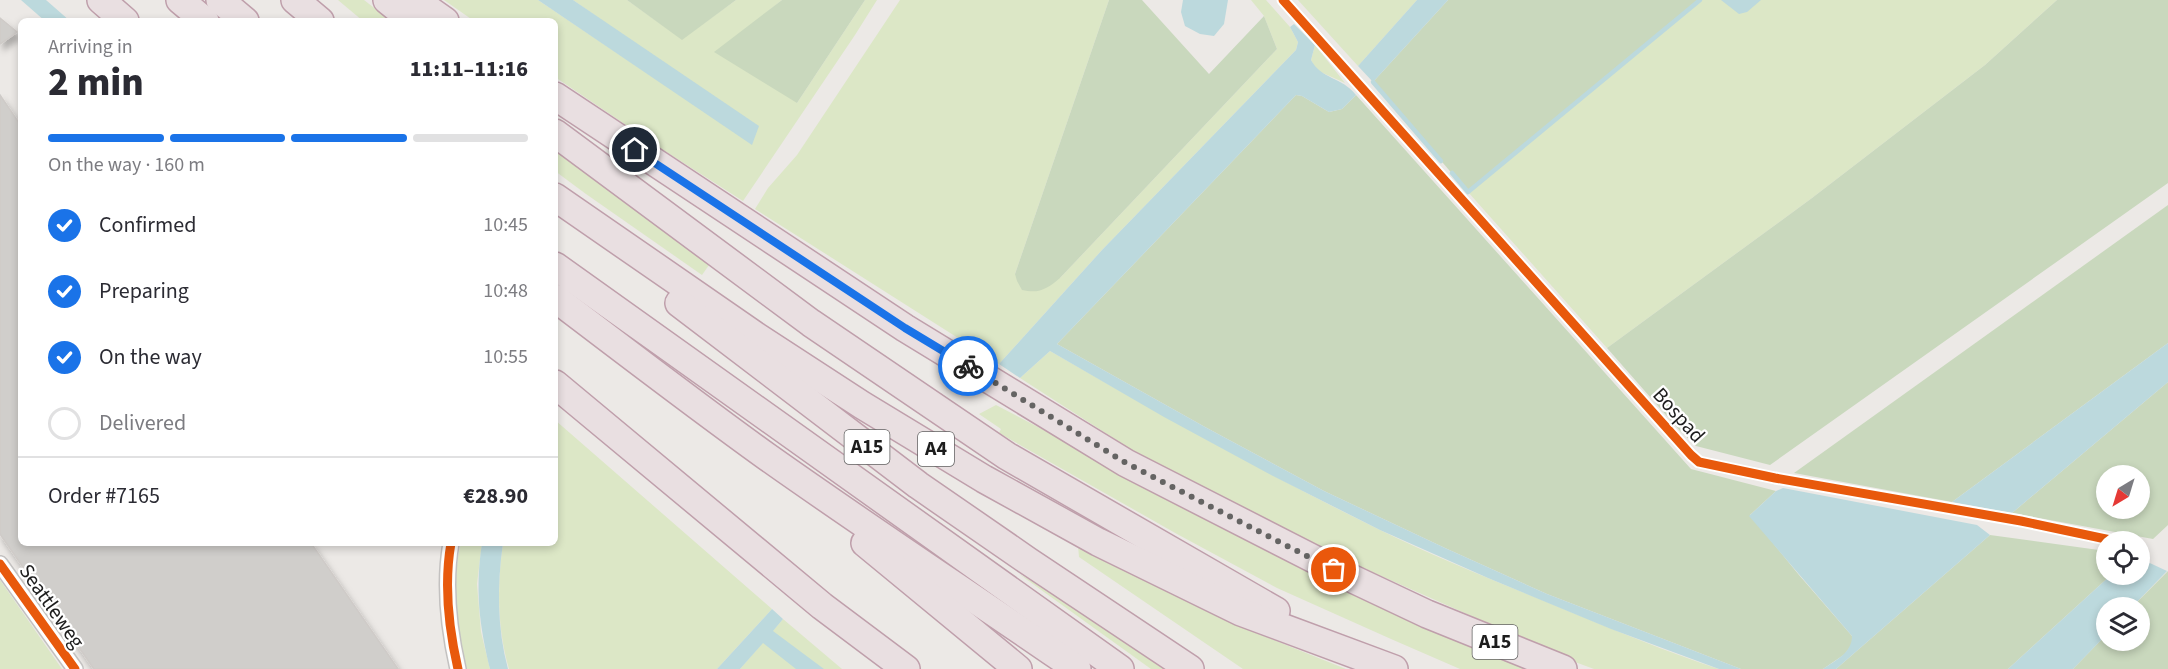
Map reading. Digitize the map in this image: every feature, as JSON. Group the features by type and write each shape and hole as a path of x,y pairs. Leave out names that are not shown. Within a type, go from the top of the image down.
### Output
{"highway":[{"path":"101,0 122,18"},
{"path":"180,0 201,18"},
{"path":"220,0 241,18"},
{"path":"295,0 316,18"},
{"path":"387,0 409,18"},
{"path":"415,0 442,18"},
{"name":"A15","path":"558,98 905,328 1126,463 1355,580 1427,614 1563,669"},
{"name":"A4","path":"558,135 811,323 998,450 1345,650"},
{"name":"A4","path":"558,199 756,336 862,405 984,479 1098,542 1241,612 1394,669"},
{"name":"A15","path":"558,210 918,485 1190,669"},
{"name":"A15","path":"558,268 1120,669"},
{"path":"558,300 765,454 1077,669"},
{"path":"558,386 808,594 906,669"},
{"path":"765,454 869,546 1018,669"},
{"path":"808,594 881,669"}],"street":[{"path":"451,546 449,558 450,608 453,649 458,669"},
{"name":"Seattleweg","path":"0,564 75,669"}],"green space":[{"path":"338,0 364,0 387,18 359,18"},
{"path":"444,0 538,0 681,96 624,36 573,0 627,0 682,39 736,0 782,0 767,12 797,103 865,0 877,0 743,201 558,79 558,18 470,18"},
{"path":"627,0 736,0 682,40"},
{"path":"782,0 865,0 797,103 714,52"},
{"path":"900,0 1109,0 1015,274 1060,278 1277,49 1264,16 1251,0 1266,0 1290,27 1298,42 1296,50 1102,250 999,364 755,209 768,188 797,155"},
{"path":"1109,0 1142,0 1209,74 1264,16 1277,49 1060,278 1042,290 1022,290 1015,274"},
{"path":"1298,0 1417,0 1358,66"},
{"path":"1448,0 1700,0 1468,192 1373,82"},
{"path":"1700,0 2057,0 1985,65 1812,198 1607,348 1468,192"},
{"path":"2057,0 2168,0 2168,183 1770,465 1696,446 1607,348 1812,198 1985,65"},
{"path":"1315,45 1345,83 1316,70 1311,60"},
{"path":"1296,95 1302,96 1329,112 1342,109 1356,95 1691,469 1776,491 1750,515 1852,636 1852,644 1845,654 1823,669 1741,669 1547,594 1324,491 1057,344"},
{"path":"558,152 709,265 702,275 558,173"},
{"path":"2168,205 2168,343 1952,502 1794,473"},
{"path":"1050,351 1253,465 1401,540 1623,633 1719,669 1594,669 1291,536 1166,472 1020,378"},
{"path":"2168,382 2168,525 2153,539 2150,538 2150,531 2110,531 2012,513"},
{"path":"996,405 1097,458 1536,669 1460,669 1277,588 999,433 1001,429 979,414"},
{"path":"558,423 772,609 717,669 509,669 500,622 503,546 558,546"},
{"path":"1990,535 2096,550 2096,585 2100,585 2008,669 1836,669"},
{"path":"460,546 482,546 477,584 481,632 490,669 467,669 457,606"},
{"path":"1078,546 1249,630 1346,669 1243,669 1079,557"},
{"path":"2168,571 2168,669 2073,669 2096,645 2096,651 2150,651 2150,597 2142,597"},
{"path":"1019,574 1102,619 1177,669 1151,669"},
{"path":"0,580 62,669 0,669"},
{"path":"783,619 842,669 740,669"}],"water":[{"path":"21,0 46,0 67,18 42,18"},
{"path":"538,0 573,0 759,126 752,145"},
{"path":"1183,0 1228,0 1224,24 1214,36 1200,34 1185,26 1181,12"},
{"path":"1417,0 1448,0 1373,82 1358,66"},
{"path":"1721,0 1761,0 1747,12 1739,14"},
{"path":"1294,24 1315,45 1311,60 1315,66 1356,95 1342,109 1329,112 1302,96 1296,95 1057,344 1324,491 1547,594 1741,669 1719,669 1611,629 1380,530 1164,417 1050,351 1020,378 999,364 1102,250 1296,50 1298,42 1290,27"},
{"path":"2168,343 2168,382 2012,513 1952,502"},
{"path":"1783,488 1977,525 1990,535 1836,669 1823,669 1846,652 1852,636 1749,516 1776,491"},
{"path":"482,546 503,546 499,606 504,654 508,669 490,669 481,621"},
{"path":"2150,563 2167,571 2142,597 2096,597 2096,645 2073,669 2008,669 2100,585 2150,585"},
{"path":"772,609 783,619 773,631 824,669 796,669 763,643 740,669 717,669"}],"building":[{"path":"0,18 17,32 0,44"},
{"path":"0,95 18,122 18,546 313,546 398,669 94,669 0,534"}],"waterway":[{"path":"1452,173 1468,192 1700,0"},
{"path":"1373,82 1441,161"}],"cycle path":[{"name":"Bospad","path":"1283,0 1699,462 2096,537"},
{"path":"451,546 448,574 449,606 458,669"},
{"path":"0,564 75,669"}],"way so far":[{"path":"968,366 1126,463 1334,570"}],"route":[{"path":"635,150 905,328 968,366"}]}
